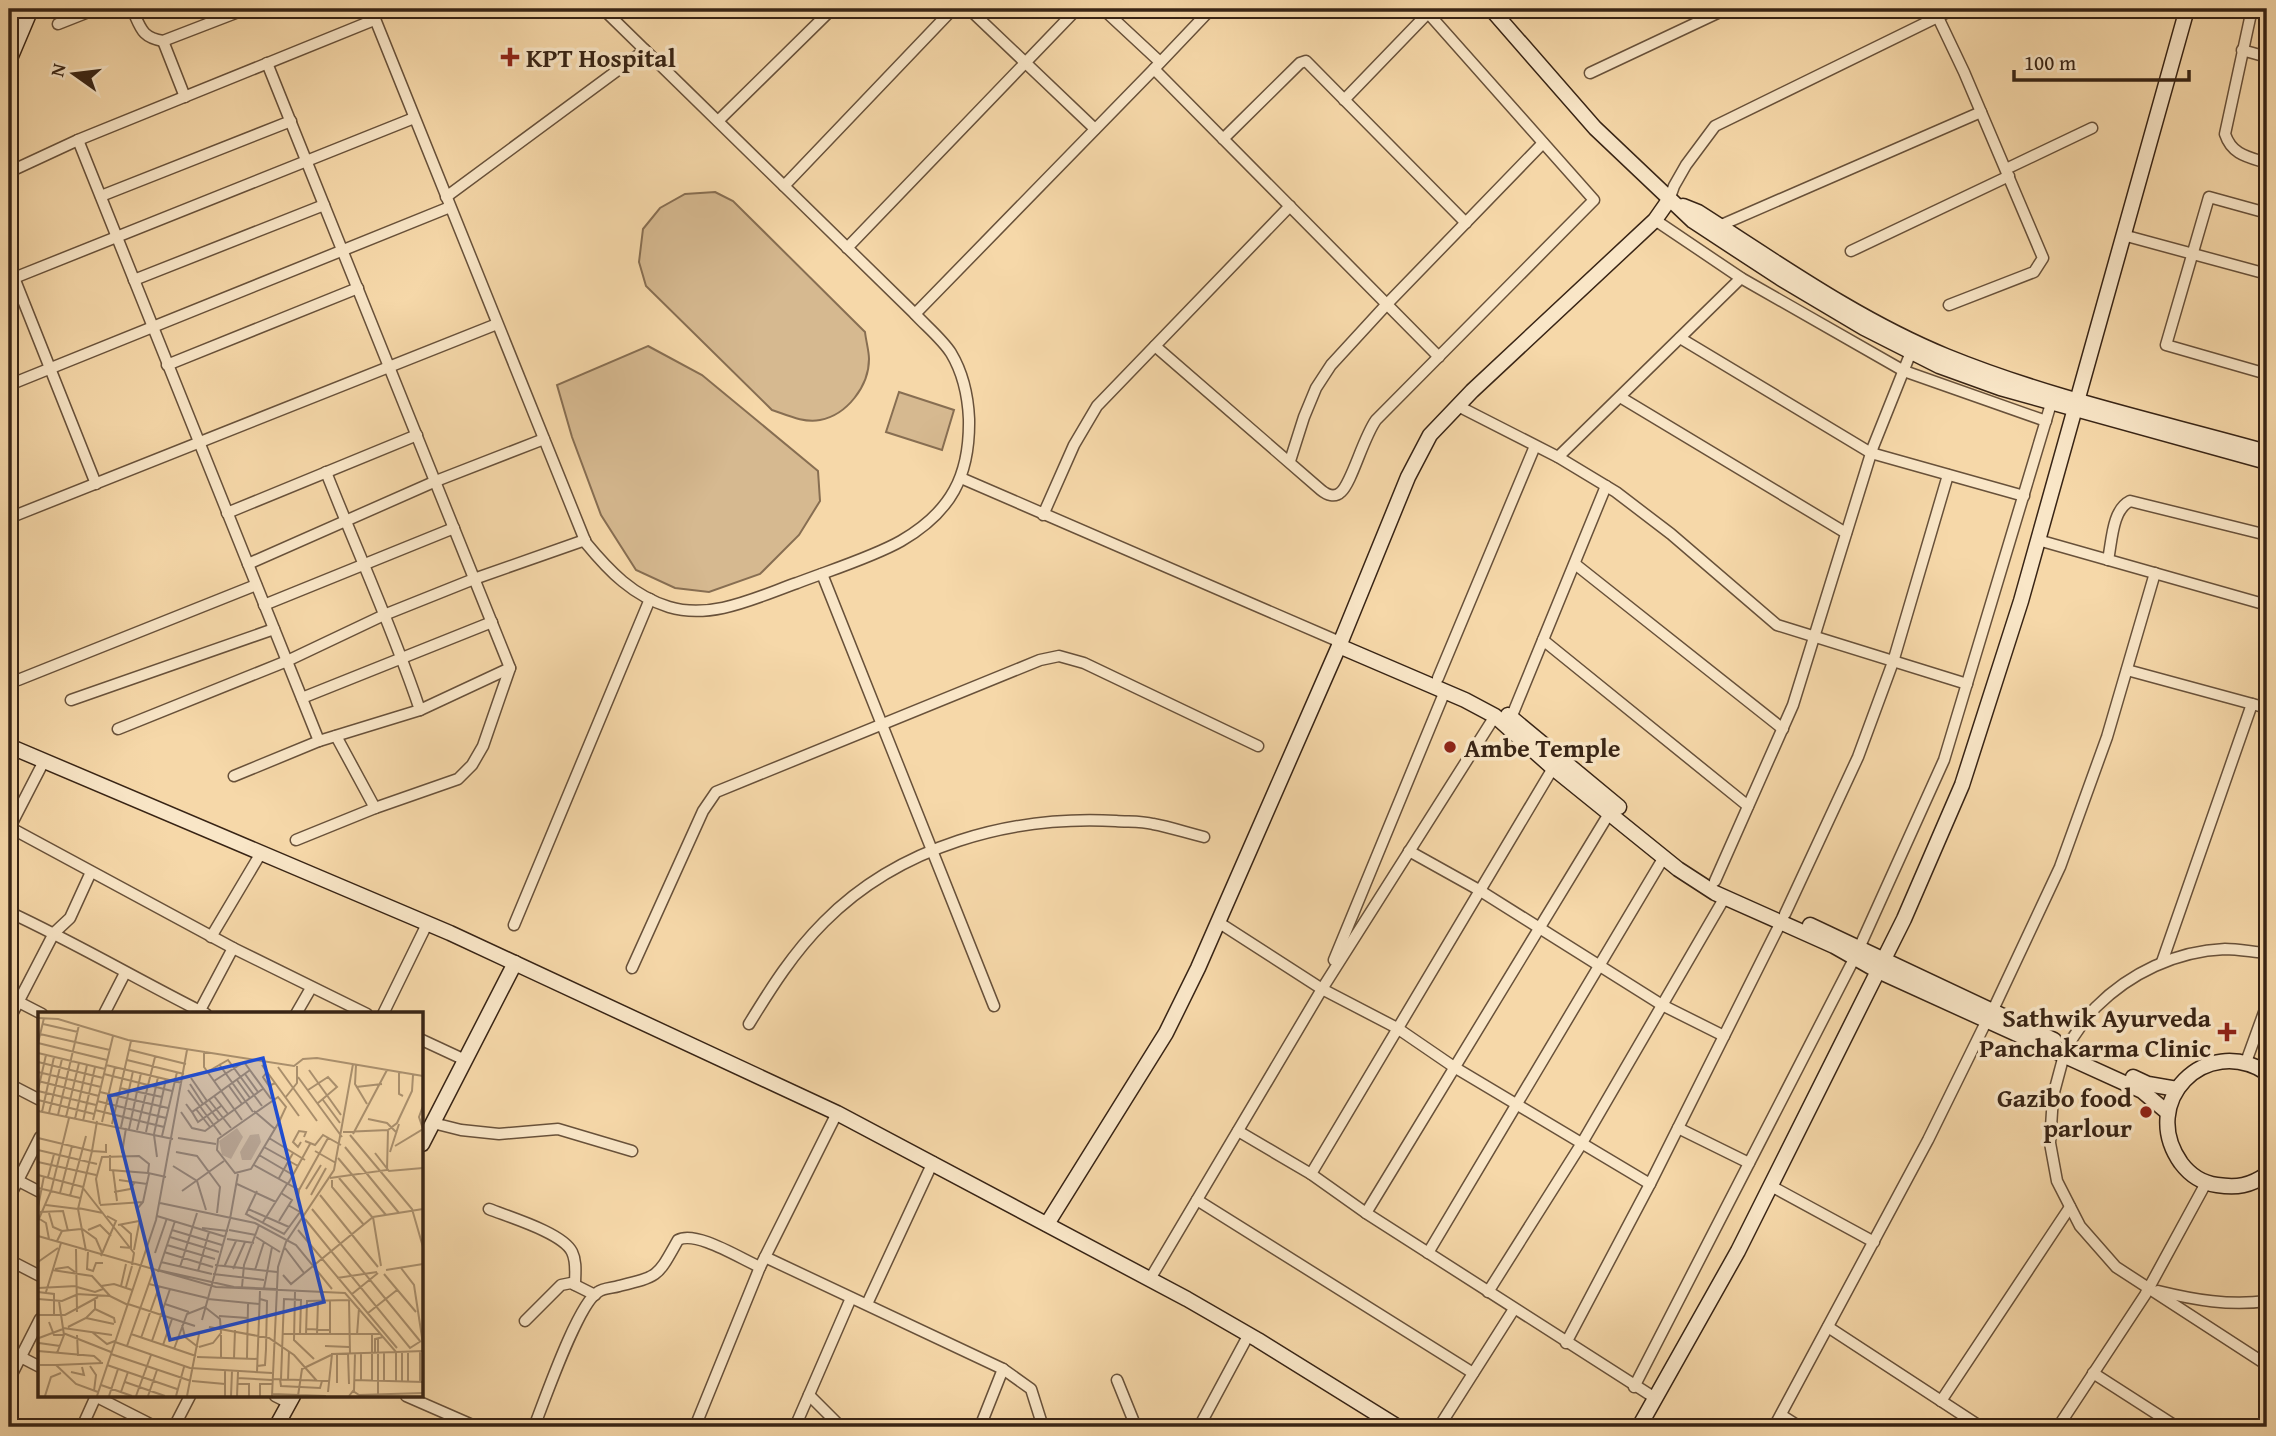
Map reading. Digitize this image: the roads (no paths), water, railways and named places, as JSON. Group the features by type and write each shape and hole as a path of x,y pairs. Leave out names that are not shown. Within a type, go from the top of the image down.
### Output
{"street":[{"path":"9,61 30,9"},
{"path":"58,24 96,9"},
{"path":"132,9 143,33 163,41 246,9"},
{"path":"9,172 78,140 267,63 373,14 585,540 610,573 650,599 670,608 710,611 822,574 900,542 939,511 961,478 969,446 968,399 950,351 603,9"},
{"path":"718,121 832,9"},
{"path":"783,186 953,9"},
{"path":"969,9 1095,129"},
{"path":"847,248 1077,9"},
{"path":"1103,9 1223,139 1439,357"},
{"path":"915,314 1210,9"},
{"path":"1491,9 1595,128 1693,221 1780,278 1864,328 1939,366 2000,388 2053,398 2267,452"},
{"path":"1590,73 1726,9"},
{"path":"1047,1224 1166,1032 1218,922 1408,477 1430,435 1655,220 1669,200 1686,165 1715,126 1936,13 1954,9"},
{"path":"1639,1427 1738,1251 1771,1186 1904,919 1962,785 2021,601 2186,9"},
{"path":"2252,9 2225,134 2234,151 2267,163"},
{"path":"1155,346 1290,461 1321,491 1327,495 1340,493 1347,483 1367,433 1376,420 1594,200 1428,13 1344,100"},
{"path":"1936,13 2041,251 2041,263 2034,272 1950,306"},
{"path":"163,41 185,97"},
{"path":"9,385 343,250 448,202 645,50"},
{"path":"2242,50 2267,57"},
{"path":"1223,139 1303,61 1308,62 1466,223"},
{"path":"267,63 510,668 483,746 472,765 458,779 375,808 296,840"},
{"path":"1719,226 1981,112"},
{"path":"11,279 414,118"},
{"path":"101,196 290,121"},
{"path":"1851,251 2092,128"},
{"path":"78,140 319,741"},
{"path":"1290,461 1304,416 1316,388 1331,365 1543,143"},
{"path":"2267,213 2209,197 2166,345 2267,374"},
{"path":"1669,200 1698,212 1815,287 1884,327 2053,398"},
{"path":"134,280 324,205"},
{"path":"1043,515 1074,445 1097,406 1290,206"},
{"path":"1655,220 1741,278 1904,371 2046,421"},
{"path":"2123,235 2267,274"},
{"path":"9,265 11,279 96,484"},
{"path":"1558,457 1741,278"},
{"path":"167,365 358,288"},
{"path":"9,518 498,324"},
{"path":"1680,338 1871,453 2024,496"},
{"path":"1715,881 1793,705 1871,453 1911,352"},
{"path":"1620,397 1846,533"},
{"path":"1634,1387 1857,953 1944,760 2053,398"},
{"path":"2076,404 2267,462"},
{"path":"1458,406 1558,457 1606,486 1671,534 1777,625 1967,684"},
{"path":"227,513 417,435"},
{"path":"248,564 436,481 544,439"},
{"path":"1322,989 1535,446"},
{"path":"326,472 402,658 420,710"},
{"path":"1566,1343 1650,1184 1783,918 1858,757 1893,662 1948,475"},
{"path":"961,478 1441,684 1495,716 1553,768 1678,869 1725,897 1783,918"},
{"path":"1511,718 1606,486"},
{"path":"2108,560 2117,517 2124,504 2130,501 2267,534"},
{"path":"264,605 454,528"},
{"path":"118,729 287,661 384,615 474,579 585,540"},
{"path":"2038,540 2267,605"},
{"path":"1574,564 1783,729"},
{"path":"1774,1427 1928,1140 2060,867 2107,737 2155,573"},
{"path":"822,574 993,1006"},
{"path":"18,680 256,585"},
{"path":"514,925 650,599"},
{"path":"302,698 492,622"},
{"path":"71,700 274,629"},
{"path":"1543,640 1748,806"},
{"path":"632,968 703,811 716,792 1040,660 1059,656 1084,663 1258,746"},
{"path":"234,776 319,741 420,710 510,668"},
{"path":"2127,670 2267,708"},
{"path":"1441,684 1470,691 1511,718 1686,863 1715,881 1881,966 2065,1051 2142,1091 2167,1112"},
{"path":"2162,962 2252,704"},
{"path":"1150,1279 1322,989 1495,716"},
{"path":"336,736 375,808"},
{"path":"9,746 515,963 837,1113 1249,1334 1398,1427"},
{"path":"44,761 9,828 211,937 363,1012"},
{"path":"1311,1174 1553,768"},
{"path":"1366,1213 1610,812"},
{"path":"749,1024 783,968 825,921 878,878 931,850 981,834 1042,822 1096,820 1151,823 1204,837"},
{"path":"1409,851 1479,891 1662,1005 1724,1036"},
{"path":"211,937 261,853"},
{"path":"1428,1253 1664,857"},
{"path":"9,1020 13,1000 54,933 70,918 91,872"},
{"path":"1488,1292 1582,1143 1725,897"},
{"path":"9,912 54,933 199,1012"},
{"path":"1218,922 1322,989 1397,1028 1454,1067 1650,1184"},
{"path":"384,1012 427,924"},
{"path":"201,1012 233,948"},
{"path":"2267,953 2227,949 2193,952 2162,962 2123,984 2094,1009 2065,1051 2053,1096 2050,1143 2057,1181 2080,1226 2116,1267 2267,1365"},
{"path":"515,963 428,1125 499,1134 558,1129 632,1151"},
{"path":"105,1012 125,973"},
{"path":"297,1012 311,988"},
{"path":"13,1000 38,1012"},
{"path":"2246,1062 2267,1004"},
{"path":"424,1041 465,1060"},
{"path":"2065,1051 2148,1084 2177,1089"},
{"path":"2267,1073 2246,1062 2228,1060 2204,1065 2177,1089 2167,1112 2166,1123 2172,1149 2187,1171 2206,1183 2235,1187 2255,1182 2267,1174"},
{"path":"9,1084 38,1099"},
{"path":"695,1427 762,1262 837,1113"},
{"path":"1678,1128 1749,1163"},
{"path":"1238,1130 1311,1174 1366,1213 1655,1398"},
{"path":"9,1198 13,1178 38,1140"},
{"path":"867,1304 933,1163"},
{"path":"13,1178 38,1191"},
{"path":"2058,1427 2148,1289 2206,1183"},
{"path":"1771,1186 1874,1242"},
{"path":"1196,1200 1473,1373"},
{"path":"1941,1401 2070,1207"},
{"path":"489,1209 554,1236 571,1250 575,1263 575,1285"},
{"path":"534,1427 565,1347 587,1303 597,1292 651,1278 660,1271 682,1237 696,1237 867,1304 1003,1369 1031,1389 1044,1427"},
{"path":"9,1259 38,1275"},
{"path":"525,1321 561,1285 568,1283 595,1294"},
{"path":"2148,1289 2216,1303 2267,1301"},
{"path":"795,1427 851,1298"},
{"path":"1438,1427 1514,1309"},
{"path":"9,1380 38,1323"},
{"path":"1828,1327 1981,1427"},
{"path":"1199,1427 1249,1334"},
{"path":"9,1351 38,1366"},
{"path":"980,1427 1003,1369"},
{"path":"2093,1373 2177,1427"},
{"path":"1117,1380 1136,1427"},
{"path":"809,1395 841,1427"},
{"path":"82,1427 95,1398"},
{"path":"100,1398 156,1427"},
{"path":"174,1427 189,1398"},
{"path":"410,1398 477,1427"},
{"path":"276,1427 291,1399"},
{"path":"1781,1415 1800,1427"}],"place":[{"name":"KPT Hospital","path":"510,57"},
{"name":"Ambe Temple","path":"1450,747"},
{"name":"Sathwik Ayurveda Panchakarma Clinic","path":"2227,1032"},
{"name":"Gazibo food parlour","path":"2146,1112"}]}
